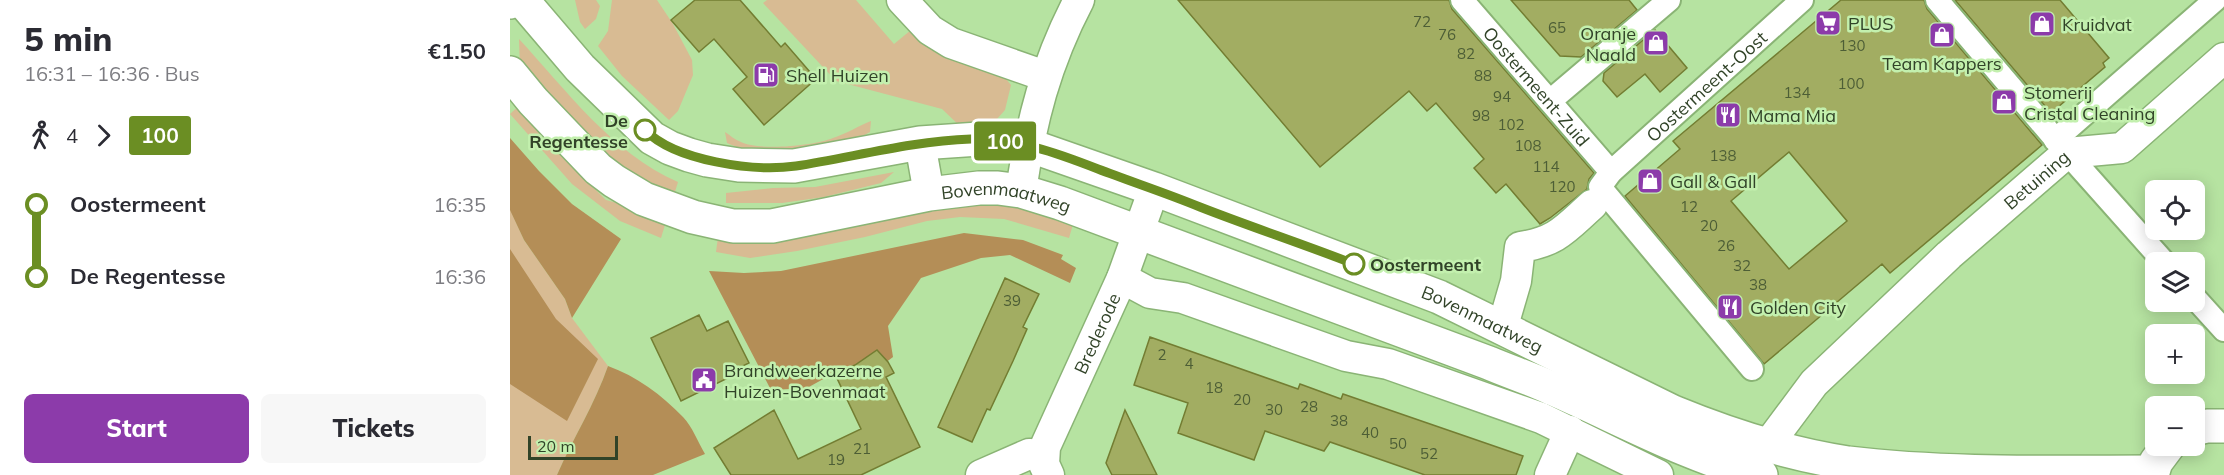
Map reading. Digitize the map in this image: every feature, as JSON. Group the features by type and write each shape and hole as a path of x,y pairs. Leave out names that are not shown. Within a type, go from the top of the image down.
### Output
{"street":[{"name":"Bovenmaatweg","path":"522,0 580,68 652,138 670,148 707,160 739,165 794,166 920,143 979,139 1028,145 1154,189 1439,297 1673,412 1707,426 1764,460"},
{"path":"902,0 930,30 951,43 1046,76"},
{"path":"1021,191 1028,145 1046,76 1080,0"},
{"name":"Oostermeent-Zuid","path":"1462,0 1550,101 1601,188 1752,369"},
{"path":"1550,101 1669,0"},
{"name":"Oostermeent-Oost","path":"1502,329 1516,281 1520,247 1536,245 1554,238 1601,188 1802,0"},
{"path":"1937,0 2155,252"},
{"path":"2061,146 2215,0"},
{"name":"Betuining","path":"1764,460 1814,383 2061,146 2122,148 2224,58"},
{"name":"Bovenmaatweg","path":"510,73 533,101 598,169 637,195 693,218 733,226 772,226 956,189 998,188 1021,191 1060,203 1488,363 1551,388 1681,449 1712,461 1846,462 1954,473 2157,464"},
{"path":"920,143 929,194"},
{"name":"Brederode","path":"1046,465 1045,447 1122,278 1154,189"},
{"path":"1122,278 1150,293 1183,298 1346,356 1388,364 1541,418 1658,475"},
{"path":"2205,309 2224,330"},
{"path":"2205,426 2224,426"},
{"path":"1550,475 1570,431"},
{"path":"981,475 1029,454 1046,465"}],"shaded area":[{"path":"575,0 596,0 600,6 596,19 585,29 580,22"},
{"path":"612,0 657,0 692,60 693,75 678,111 669,120 622,76 598,46 608,31"},
{"path":"767,0 856,0 894,44 911,30 1001,73 1011,85 1005,110 989,128 963,129 942,109 836,81 763,3"},
{"path":"519,39 611,138 654,170 678,182 674,195 644,187 594,148 520,69"},
{"path":"521,104 531,114 541,136 606,200 635,208 665,225 661,238 620,221 572,184 510,114"},
{"path":"871,121 870,132 844,146 766,159 727,143 725,132 750,145 787,146 824,141"},
{"path":"510,138 572,204 621,239 572,318 565,299 524,240 510,210"},
{"path":"894,172 881,183 824,197 782,203 726,203 726,193 773,188 815,187"},
{"path":"941,202 1006,202 1074,221 1069,238 1004,219 960,217 927,221 865,237 750,258 716,252 718,237"},
{"path":"510,209 524,240 565,299 572,318 608,366 597,394 557,475 510,475"},
{"path":"964,233 1023,240 1063,255 1061,259 1076,268 1070,283 1010,255 981,258 921,278 888,326 893,357 860,382 847,366 807,388 771,390 709,271 744,273 781,271"},
{"path":"510,249 556,319 598,359 567,421 510,384"},
{"path":"608,366 648,387 675,409 692,429 705,454 653,475 557,475 597,394"}],"building":[{"path":"695,0 740,0 781,47 785,43 816,79 764,125 733,89 747,77 714,39 699,52 671,20"},
{"path":"1178,0 1449,0 1452,9 1594,173 1589,179 1587,189 1540,224 1506,184 1496,193 1474,168 1484,159 1436,103 1427,111 1409,91 1320,167"},
{"path":"1511,0 1629,0 1637,10 1581,57 1560,56"},
{"path":"1841,0 1924,0 1927,9 2042,145 1890,273 1882,264 1764,364 1625,196 1680,149 1673,141","holes":["1789,152 1847,221 1789,269 1731,201"]},
{"path":"1955,0 2060,0 2109,58 2103,63 2105,67 2051,113"},
{"path":"1655,30 1687,68 1660,92 1645,74 1617,97 1603,81 1604,73"},
{"path":"1005,278 1039,294 1023,327 1027,329 1013,361 972,442 938,427"},
{"path":"699,315 707,331 728,321 749,363 728,373 730,377 681,401 651,338"},
{"path":"1150,337 1298,389 1300,384 1341,399 1343,394 1523,456 1516,475 1425,475 1330,442 1324,451 1265,431 1254,460 1178,433 1188,403 1134,385"},
{"path":"877,350 894,373 886,377 920,447 861,475 731,475 714,448 774,410 798,459 861,429 835,374 855,365"},
{"path":"1125,410 1157,475 1112,475 1106,463"}],"bus line":[{"name":"100","path":"645,130 652,138 689,155 739,165 769,167 794,166 920,143 951,140 1001,140 1028,145 1072,159 1354,264"}],"place":[{"name":"PLUS","path":"1828,23"},
{"name":"Kruidvat","path":"2042,24"},
{"name":"Team Kappers","path":"1942,35"},
{"name":"Oranje Naald","path":"1656,43"},
{"name":"Shell Huizen","path":"766,75"},
{"name":"Stomerij Cristal Cleaning","path":"2004,102"},
{"name":"Mama Mia","path":"1728,115"},
{"name":"De Regentesse","path":"645,130"},
{"name":"Gall & Gall","path":"1650,181"},
{"name":"Oostermeent","path":"1354,264"},
{"name":"Golden City","path":"1730,307"},
{"name":"Brandweerkazerne Huizen-Bovenmaat","path":"704,380"}]}
